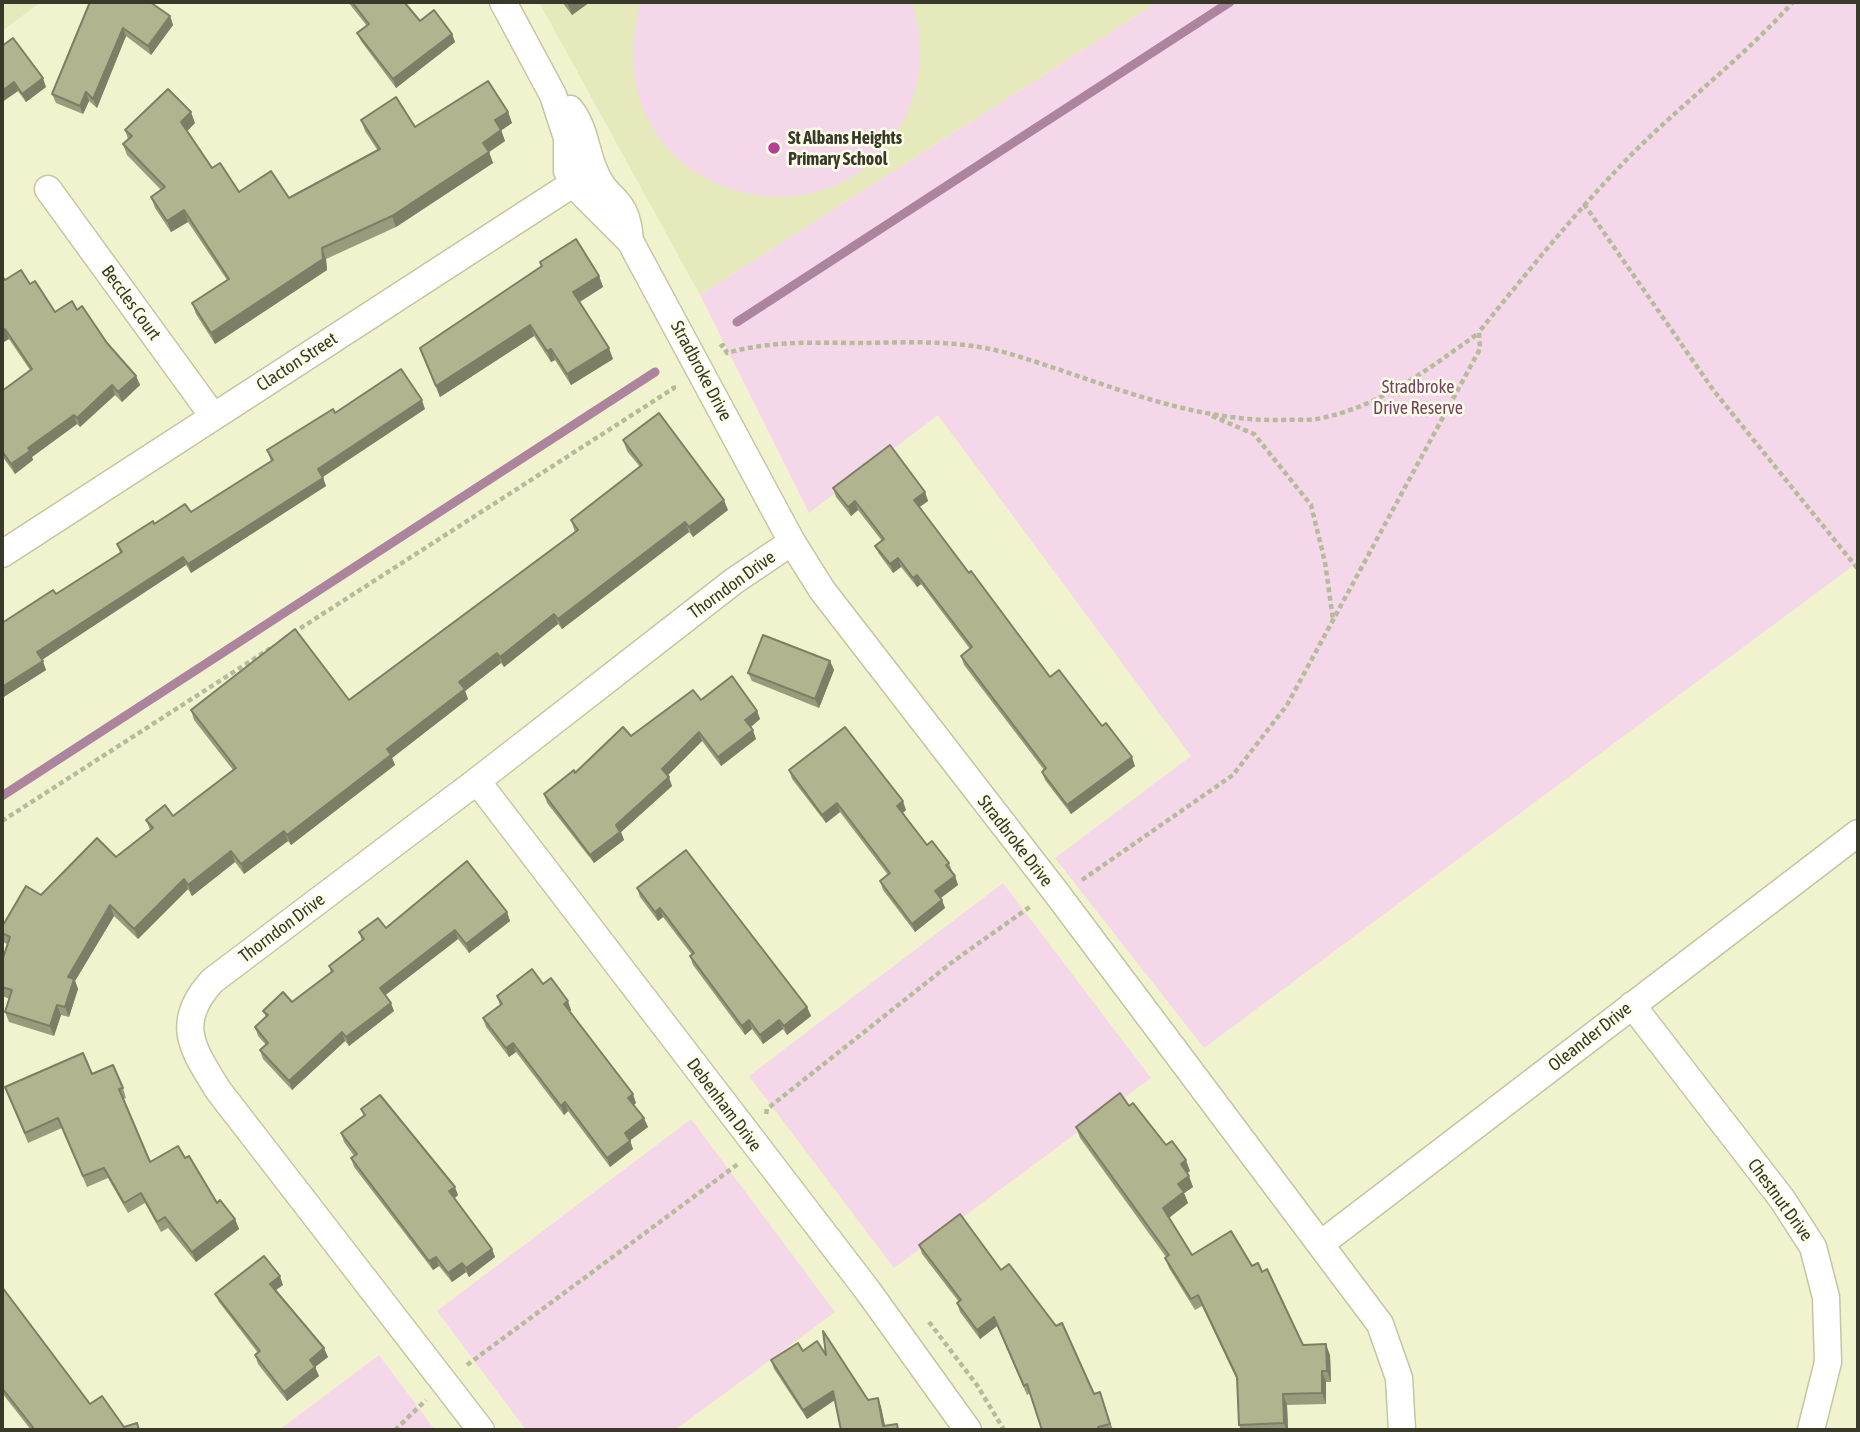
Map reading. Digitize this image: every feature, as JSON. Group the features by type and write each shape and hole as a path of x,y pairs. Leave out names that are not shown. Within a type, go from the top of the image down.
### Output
{"street":[{"name":"Stradbroke Drive","path":"503,2 553,95 567,138 568,171 602,186 622,205 628,218 630,240 792,541 851,629 1055,891 1322,1243 1380,1324 1399,1378 1402,1430"},
{"name":"Clacton Street","path":"2,554 583,177"},
{"name":"Beccles Court","path":"48,189 213,416"},
{"name":"Thorndon Drive","path":"481,1430 218,1090 198,1059 189,1018 198,996 212,981 477,781 734,581 792,541"},
{"name":"Debenham Drive","path":"477,781 935,1380 968,1430"},
{"name":"Oleander Drive","path":"1322,1243 1858,833"},
{"name":"Chestnut Drive","path":"1632,1004 1782,1199 1813,1247 1826,1297 1828,1362 1811,1430"}],"path":[{"path":"292,634 674,388 668,377 723,345 727,353 751,346 801,342 927,341 975,346 1006,353 1151,402 1205,413 1265,420 1320,419 1378,401 1427,371 1479,332 1584,204 1645,142 1755,43 1793,2"},
{"path":"1584,204 1707,380 1858,569"},
{"path":"395,1430 444,1383 758,1149 767,1109 956,960 1055,891 1084,880 1233,775 1287,705 1480,349 1479,332"},
{"path":"1205,413 1254,434 1311,505 1325,562 1333,620"},
{"path":"2,821 280,642"}],"shaded area":[{"path":"2,2 41,2 2,31"},
{"name":"St Albans Heights Primary School","path":"539,2 1158,2 700,295"}],"green space":[{"path":"641,2 911,2 918,27 920,54 910,105 878,156 834,186 782,197 731,189 685,164 651,124 634,69"},
{"name":"Stradbroke Drive Reserve","path":"1158,2 1858,2 1858,562 1204,1048 1055,858 1191,756 938,415 809,513 700,295"},
{"path":"1003,883 1151,1078 894,1268 749,1076"},
{"path":"691,1119 835,1312 675,1430 526,1430 437,1311"},
{"path":"379,1355 435,1430 279,1430"}],"building":[{"path":"90,2 150,2 170,16 148,46 123,28 93,99 86,92 80,106 52,94"},
{"path":"352,2 404,2 420,21 434,10 452,34 393,79 357,33 369,24"},
{"path":"13,38 43,78 22,94 14,82 2,91 2,46"},
{"path":"488,81 508,112 495,120 501,130 483,143 489,152 392,216 322,248 323,259 211,333 192,303 229,279 184,210 167,221 151,197 165,187 123,144 132,136 125,130 168,89 191,112 181,122 212,168 220,163 239,192 271,171 289,198 380,149 361,120 396,97 415,127"},
{"path":"576,239 599,276 573,292 609,348 567,374 551,349 547,351 530,325 436,386 420,348 542,266 540,262"},
{"path":"21,270 30,284 35,281 55,312 72,301 77,310 82,306 107,343 136,376 118,392 112,385 77,418 74,415 28,448 30,451 11,464 2,451 2,391 32,369 5,329 2,331 2,276 5,280"},
{"path":"401,369 422,400 318,469 323,478 188,564 183,557 37,652 43,661 2,687 2,623 53,590 56,594 122,552 117,544 153,521 154,524 185,504 191,512 273,460 267,450 333,409 335,413"},
{"path":"659,413 724,500 689,527 685,522 558,619 554,614 500,657 497,653 459,682 465,689 387,749 391,755 287,835 284,831 241,864 231,851 188,885 184,879 134,929 110,905 68,977 74,979 65,1007 57,1005 50,1026 5,1012 12,990 2,987 2,961 10,937 2,933 2,927 26,886 41,895 97,838 116,857 153,828 146,820 165,805 173,816 236,768 191,710 295,629 349,700 578,530 571,520 642,465 623,440"},
{"path":"890,445 925,492 914,500 969,573 971,571 1050,677 1059,670 1102,726 1106,723 1132,757 1067,805 1042,772 1046,768 961,656 972,647 917,575 913,578 898,558 890,564 875,546 884,539 855,501 848,507 833,488"},
{"path":"763,635 830,661 815,699 748,673"},
{"path":"732,676 757,711 745,720 753,730 718,757 699,732 662,769 669,777 616,825 620,832 590,855 544,794 574,770 575,773 623,727 631,736 693,690 701,700"},
{"path":"845,727 903,801 897,806 927,845 932,841 949,863 946,865 955,876 935,891 942,900 912,924 880,881 890,873 837,803 822,815 789,770"},
{"path":"686,850 807,1007 784,1026 779,1020 760,1035 749,1020 742,1026 690,956 694,953 660,908 655,912 637,888"},
{"path":"467,861 507,912 466,944 455,930 380,988 391,1003 346,1037 342,1032 289,1081 260,1050 268,1043 255,1027 268,1015 263,1011 283,992 292,1002 333,971 329,966 364,939 359,932 378,918 386,928"},
{"path":"532,969 543,984 551,978 568,1001 564,1004 633,1094 628,1098 644,1118 625,1133 630,1141 607,1158 565,1102 561,1106 513,1043 506,1048 483,1018 502,1004 497,996"},
{"path":"83,1053 92,1074 113,1065 123,1088 119,1089 150,1162 178,1146 185,1158 189,1156 217,1203 220,1200 235,1219 192,1252 165,1217 157,1222 141,1193 124,1203 104,1168 83,1176 58,1118 25,1133 5,1087"},
{"path":"1120,1093 1129,1106 1133,1103 1166,1145 1172,1141 1186,1160 1181,1164 1189,1176 1178,1184 1184,1192 1163,1208 1192,1255 1231,1231 1252,1266 1258,1263 1262,1272 1267,1269 1303,1345 1326,1344 1327,1371 1322,1371 1322,1393 1283,1394 1284,1423 1239,1425 1237,1377 1198,1295 1191,1299 1165,1258 1169,1255 1076,1127"},
{"path":"380,1095 455,1187 449,1191 492,1249 466,1268 462,1263 448,1273 436,1257 429,1261 351,1158 357,1154 341,1133 365,1115 361,1109"},
{"path":"960,1214 1001,1270 1009,1264 1056,1326 1062,1323 1094,1394 1100,1392 1110,1424 1098,1427 1099,1430 1042,1430 1027,1384 1024,1386 994,1317 977,1330 957,1303 961,1300 919,1245"},
{"path":"264,1256 280,1276 270,1284 324,1348 310,1360 315,1367 284,1392 255,1355 260,1351 215,1294"},
{"path":"2,1287 90,1404 102,1396 124,1427 137,1423 139,1430 35,1430 2,1388"},
{"path":"823,1331 868,1400 878,1398 883,1426 897,1424 898,1430 841,1430 833,1391 803,1410 771,1360 798,1343 803,1351 817,1341 826,1355"}],"waterway":[{"path":"737,322 1230,2"},
{"path":"2,796 655,372"}],"place":[{"name":"St Albans Heights Primary School","path":"774,148"}]}
